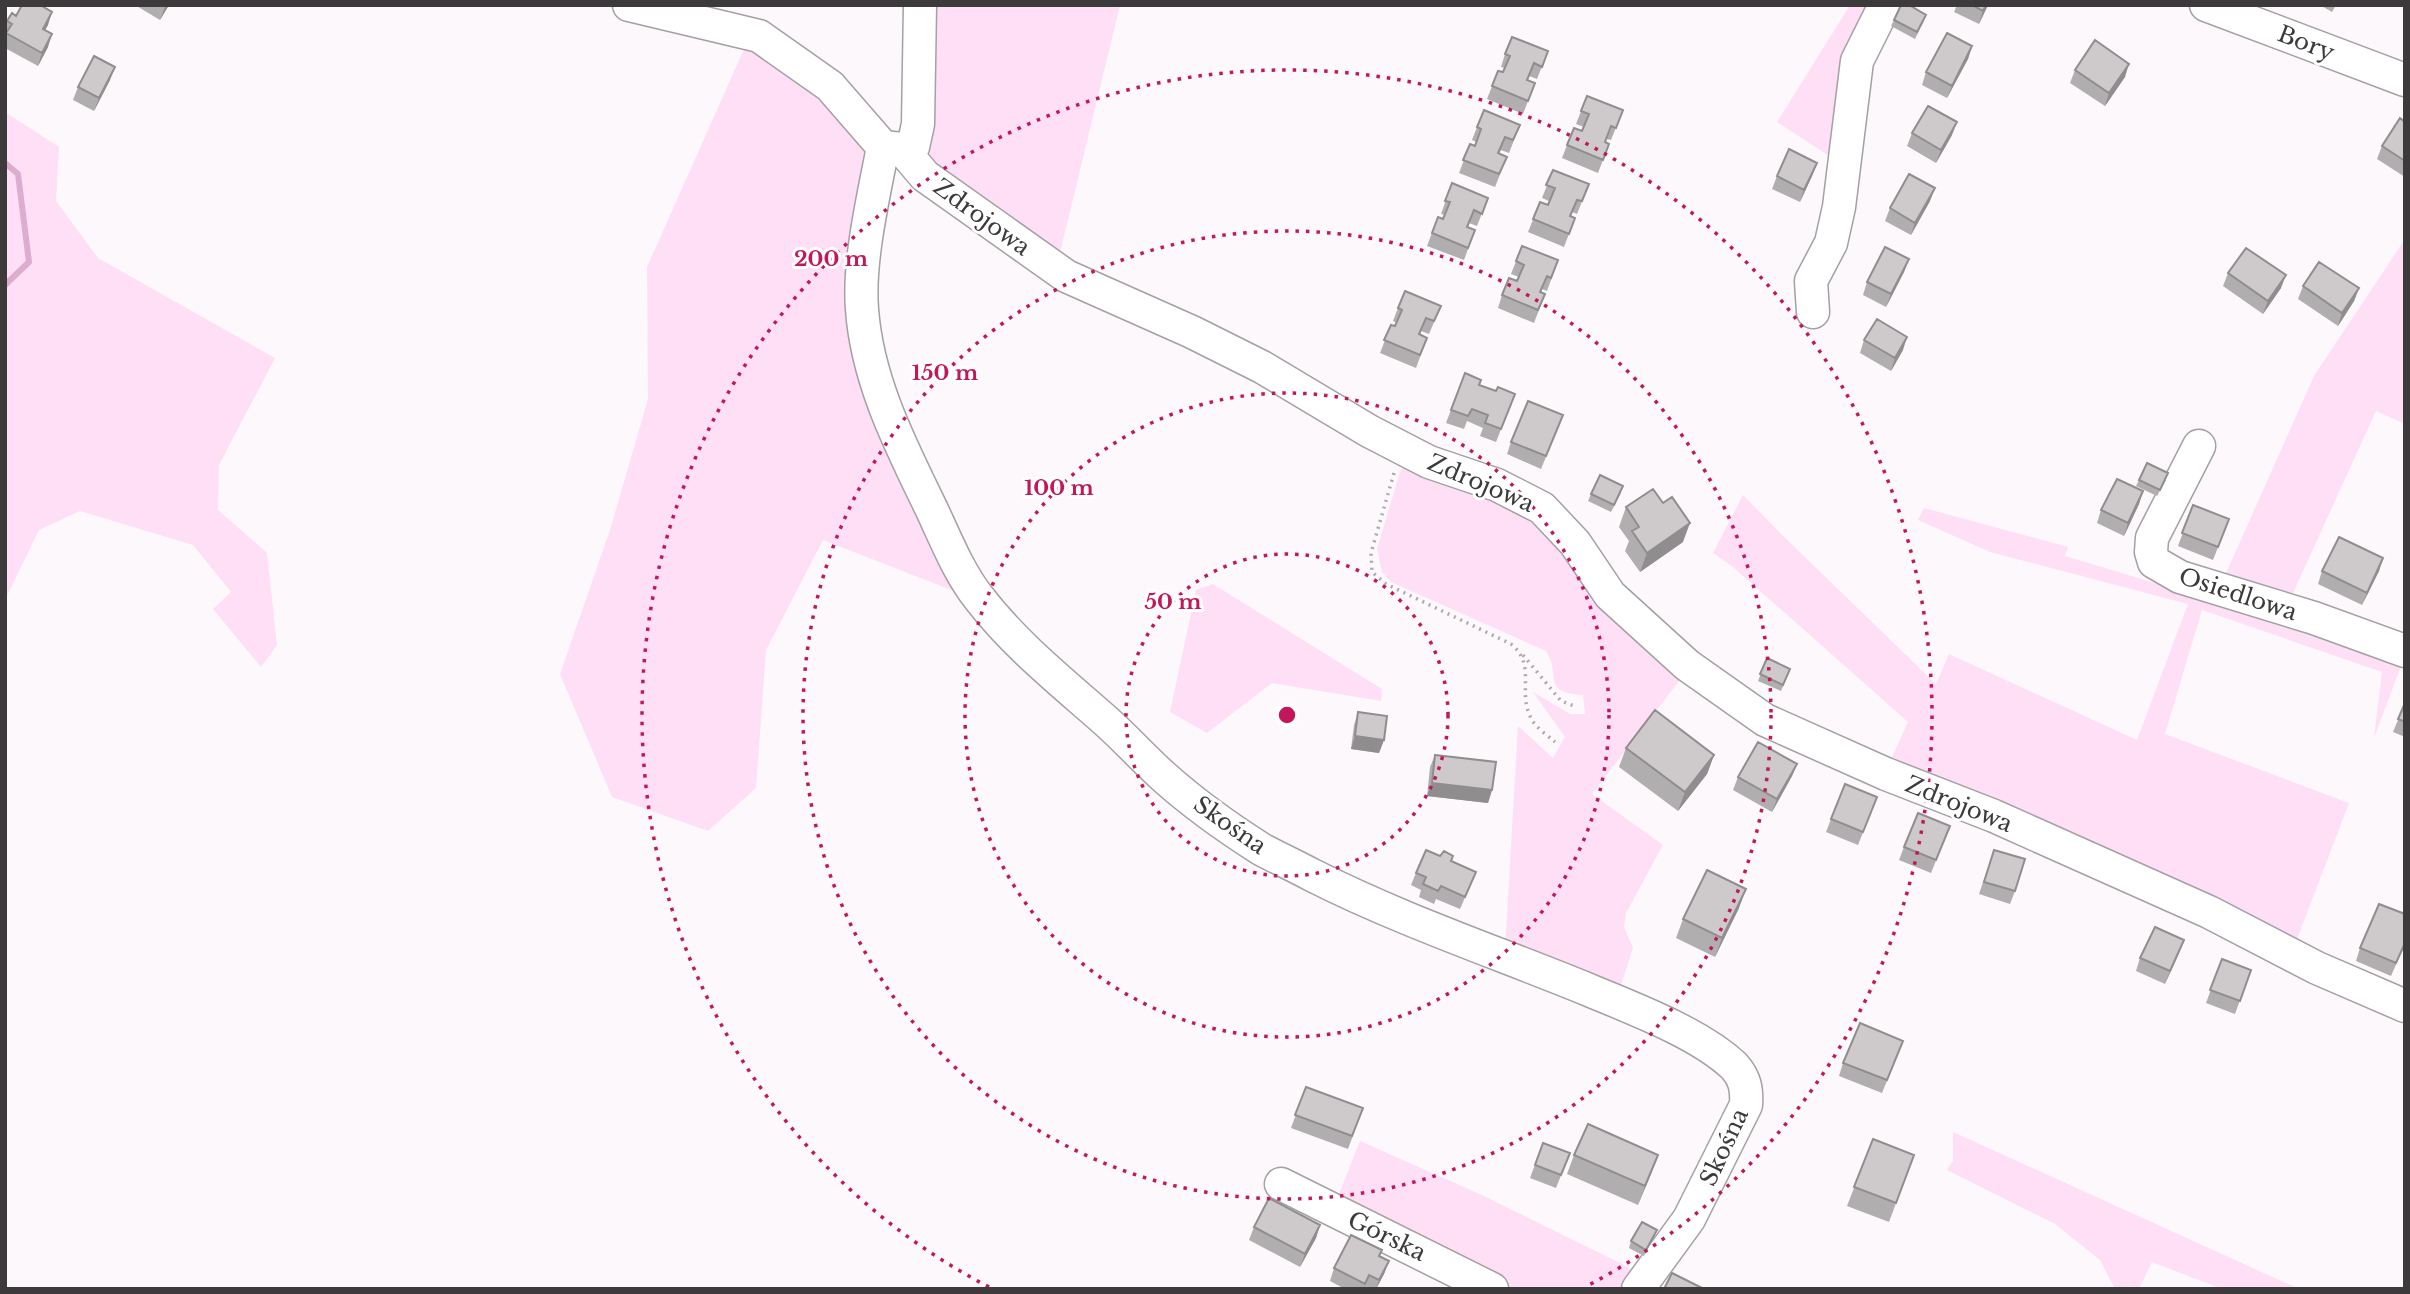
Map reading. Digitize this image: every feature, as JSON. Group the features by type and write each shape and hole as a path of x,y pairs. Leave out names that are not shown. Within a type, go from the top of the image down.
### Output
{"street":[{"name":"Zdrojowa","path":"629,5 759,36 830,86 892,148 925,176 1066,276 1192,332 1262,367 1429,462 1497,485 1542,508 1575,543 1610,595 1687,665 1765,720 1886,774 1994,816 2209,912 2317,968 2405,1006"},
{"path":"892,148 913,147 918,124 920,5"},
{"path":"1812,313 1811,281 1831,243 1839,207 1857,61 1885,5"},
{"name":"Bory","path":"2206,5 2405,80"},
{"name":"Skośna","path":"892,148 872,201 863,282 861,307 869,362 890,420 950,548 977,596 1009,633 1165,778 1262,849 1342,890 1418,924 1513,959 1625,1006 1709,1046 1737,1069 1747,1087 1746,1105 1689,1219 1638,1289"},
{"name":"Osiedlowa","path":"2199,446 2152,538 2151,552 2154,562 2180,577 2314,618 2405,651"},
{"name":"Górska","path":"1281,1184 1492,1289"}],"path":[{"path":"1401,448 1371,553 1372,572 1386,584 1511,644 1522,653 1560,701 1574,706"},
{"path":"1522,653 1528,710 1532,721 1555,742"}],"shaded area":[{"path":"933,5 1120,5 1058,261 921,158"},
{"path":"1850,5 1879,5 1834,159 1777,122"},
{"path":"749,38 824,87 874,154 858,329 972,598 823,540 766,650 756,788 708,831 612,797 560,674 610,530 648,399 647,267"},
{"path":"5,112 59,147 56,201 98,258 275,358 219,465 218,510 267,553 277,645 261,667 213,609 231,592 193,545 80,511 39,530 5,600"},
{"path":"2405,239 2405,424 2376,411 2288,604 2223,580 2314,376"},
{"path":"1405,465 1537,510 1682,677 1592,794 1663,845 1626,913 1624,927 1633,948 1620,988 1505,949 1518,726 1553,758 1565,737 1533,692 1570,714 1585,714 1583,695 1561,690 1557,686 1546,651 1391,582 1382,572 1377,549 1400,472"},
{"path":"1743,495 1936,684 1949,654 2137,740 2188,604 1990,552 1918,520 1924,508 2068,547 2065,556 2404,658 2374,738 2382,672 2202,610 2165,734 2349,803 2294,947 1887,768 1908,722 1733,567 1713,553"},
{"path":"1213,584 1382,689 1381,701 1272,683 1207,733 1170,712 1196,590"},
{"path":"1953,1132 2299,1289 2222,1289 2152,1262 2139,1289 2115,1289 2100,1260 2055,1224 1947,1170 1953,1161"},
{"path":"1360,1141 1482,1195 1622,1264 1630,1269 1635,1283 1631,1289 1506,1289 1335,1204"}],"building":[{"path":"22,5 40,5 52,12 43,29 52,34 42,53 6,33 12,24 7,21 12,13 16,16"},
{"path":"1901,5 1909,5 1926,15 1917,32 1894,20"},
{"path":"1972,5 1986,5 1983,11"},
{"path":"1947,33 1972,46 1952,86 1926,72"},
{"path":"1512,37 1548,51 1542,67 1534,63 1527,80 1535,83 1528,101 1492,86 1498,71 1503,72 1510,56 1505,54"},
{"path":"2095,40 2129,64 2109,93 2075,70"},
{"path":"94,56 115,67 99,98 78,87"},
{"path":"1587,96 1623,110 1616,128 1611,126 1605,142 1609,144 1603,160 1567,145 1574,128 1582,131 1589,114 1581,111"},
{"path":"1928,106 1957,122 1941,150 1912,133"},
{"path":"1484,110 1520,125 1513,140 1505,137 1498,153 1507,157 1499,174 1463,160 1470,144 1475,146 1481,129 1477,127"},
{"path":"2400,118 2405,122 2405,161 2382,146"},
{"path":"1789,149 1817,163 1804,190 1777,176"},
{"path":"1553,170 1589,184 1582,201 1577,200 1570,216 1575,218 1569,234 1533,219 1540,202 1548,205 1555,188 1546,185"},
{"path":"1909,174 1935,188 1915,223 1890,208"},
{"path":"1452,183 1488,198 1482,214 1474,210 1467,227 1475,230 1468,248 1432,233 1438,217 1443,219 1450,202 1445,201"},
{"path":"1522,246 1558,260 1551,278 1547,276 1540,292 1545,294 1538,310 1502,295 1509,278 1517,281 1524,265 1516,261"},
{"path":"1885,247 1909,259 1891,294 1867,282"},
{"path":"2246,248 2286,275 2268,301 2228,273"},
{"path":"2319,262 2359,288 2342,313 2303,286"},
{"path":"1405,291 1441,306 1434,321 1426,318 1419,334 1427,338 1420,355 1384,340 1391,325 1395,326 1402,310 1398,308"},
{"path":"1877,319 1907,337 1895,358 1864,340"},
{"path":"1465,373 1481,380 1479,385 1496,391 1498,387 1515,394 1501,429 1485,423 1488,415 1472,409 1468,416 1451,410"},
{"path":"1528,401 1563,415 1546,456 1511,442"},
{"path":"2147,463 2168,473 2160,490 2139,480"},
{"path":"1600,475 1623,486 1614,505 1591,494"},
{"path":"2117,479 2143,491 2128,523 2101,510"},
{"path":"1653,489 1663,503 1672,497 1690,523 1647,553 1632,531 1639,527 1626,507"},
{"path":"2193,505 2229,519 2218,547 2182,533"},
{"path":"2339,537 2383,558 2367,593 2322,571"},
{"path":"1767,658 1790,669 1783,685 1760,674"},
{"path":"2405,703 2405,722 2398,719"},
{"path":"1655,710 1714,755 1685,792 1626,748"},
{"path":"1358,712 1387,716 1384,740 1355,736"},
{"path":"1758,742 1797,764 1777,799 1738,777"},
{"path":"1435,755 1496,762 1492,790 1432,783"},
{"path":"1845,784 1877,797 1863,832 1831,819"},
{"path":"1918,813 1950,826 1936,860 1904,847"},
{"path":"1426,850 1440,856 1444,851 1453,856 1451,861 1476,872 1465,897 1441,886 1438,891 1423,884 1426,877 1416,873"},
{"path":"1994,850 2025,859 2015,891 1984,882"},
{"path":"1707,870 1746,889 1722,938 1683,919"},
{"path":"2379,904 2405,914 2405,943 2396,963 2360,948"},
{"path":"2155,927 2184,940 2170,971 2140,958"},
{"path":"2222,959 2251,970 2240,1001 2210,990"},
{"path":"1860,1023 1903,1041 1887,1080 1843,1063"},
{"path":"1306,1087 1363,1108 1352,1136 1295,1115"},
{"path":"1588,1124 1658,1155 1645,1186 1574,1155"},
{"path":"1873,1139 1914,1155 1896,1203 1854,1187"},
{"path":"1543,1143 1570,1153 1561,1175 1535,1165"},
{"path":"1269,1198 1320,1225 1305,1254 1254,1227"},
{"path":"1642,1222 1657,1230 1646,1250 1631,1241"},
{"path":"1351,1235 1382,1250 1379,1256 1389,1261 1379,1280 1369,1275 1365,1284 1334,1268"},
{"path":"1672,1273 1704,1289 1664,1289"}],"waterway":[{"path":"5,163 18,174 29,262 5,285"}]}
